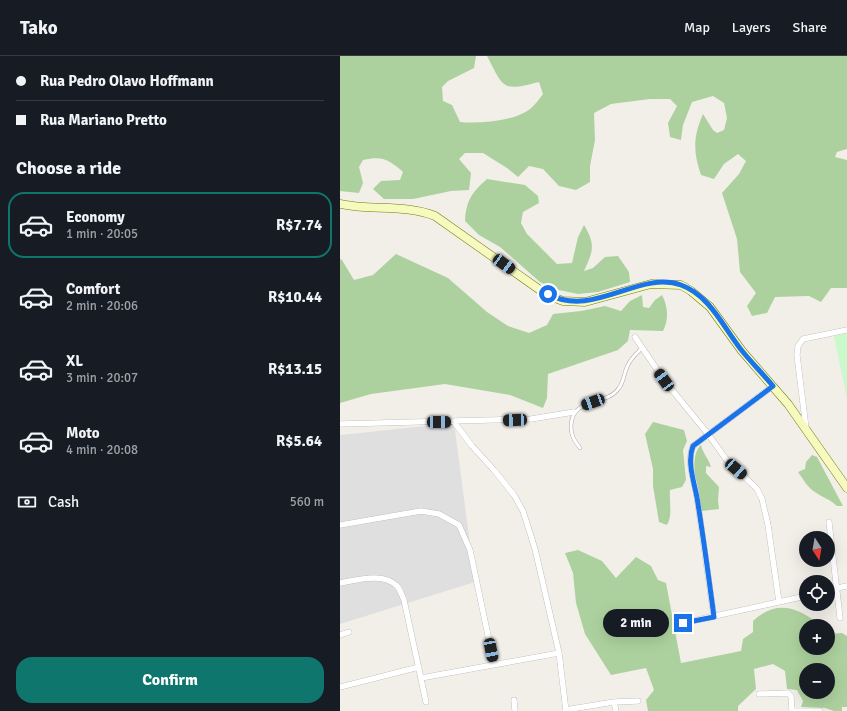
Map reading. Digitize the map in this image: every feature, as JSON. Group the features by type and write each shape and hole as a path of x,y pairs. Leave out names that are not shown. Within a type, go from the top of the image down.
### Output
{"street":[{"path":"340,204 367,209 415,211 436,216 540,290 563,301 585,302 651,284 681,285 702,298 710,307 742,351 788,404 847,488"},
{"path":"806,430 797,355 798,346 803,339 847,330"},
{"path":"635,337 664,380 708,434 726,459 757,489 762,499 768,525 779,602"},
{"path":"714,617 690,457 693,446 773,386"},
{"path":"340,424 531,419 574,412"},
{"path":"454,422 472,446 514,495 523,511 535,549 558,653 566,710 614,702 638,701"},
{"path":"340,525 421,511 439,514 459,525 470,550 494,664"},
{"path":"829,522 834,575"},
{"path":"340,583 366,578 385,579 398,586 404,600 426,702"},
{"path":"840,618 835,588 847,586"},
{"path":"683,623 799,598"},
{"path":"340,635 349,632"},
{"path":"421,678 558,653"},
{"path":"340,687 419,667"},
{"path":"759,694 788,693 791,696 792,711 820,711"},
{"path":"514,700 515,711"},
{"path":"614,702 616,711"}],"lane":[{"path":"580,448 571,434 571,420 574,412 616,391 621,384 628,365 642,348"}],"shaded area":[{"path":"454,423 475,582 340,624 340,435"}],"green space":[{"path":"340,56 476,56 474,68 448,81 442,87 443,101 452,105 460,122 468,123 496,121 523,113 530,109 543,94 539,82 517,87 505,85 497,75 487,56 847,56 847,149 837,152 835,157 847,160 847,288 831,288 821,302 809,296 775,297 767,313 752,316 747,306 756,293 740,272 737,239 722,193 739,174 746,161 738,154 724,164 714,179 701,175 695,152 697,130 703,114 713,130 717,133 724,130 727,118 724,103 713,96 692,102 683,125 681,140 670,137 668,123 677,106 670,99 650,99 611,104 594,113 595,140 590,166 590,182 576,190 559,186 543,169 529,166 518,177 507,168 483,153 465,153 459,159 471,173 469,190 451,191 413,199 384,199 373,189 381,181 400,180 403,172 389,161 375,158 363,160 359,167 363,183 359,193 340,191"},
{"path":"487,179 525,185 538,196 539,203 523,212 521,223 527,234 557,264 572,263 578,237 584,225 592,243 592,248 584,271 593,268 605,257 618,256 629,272 630,282 598,292 578,294 554,289 540,282 500,247 479,235 465,221 468,202 477,188"},
{"path":"396,254 448,278 487,312 508,326 529,333 547,325 553,314 581,311 605,306 621,311 630,301 642,295 643,307 649,308 655,300 662,295 667,308 665,327 663,331 630,330 628,341 618,350 548,374 547,398 543,408 510,395 445,384 371,394 340,403 340,259 354,280 373,275"},
{"path":"847,333 847,399 834,336"},
{"path":"653,422 684,430 687,441 683,450 686,480 682,487 670,490 670,517 667,525 659,522 653,486 653,469 645,434"},
{"path":"701,445 711,467 706,466 706,473 719,487 719,509 702,511 694,467 697,451"},
{"path":"812,455 817,457 843,506 837,506 812,490 798,472 805,469 806,462"},
{"path":"578,550 602,561 616,578 636,557 651,566 658,580 666,583 681,663 741,651 743,639 753,632 753,621 762,614 779,608 796,610 813,619 799,619 799,655 835,655 835,634 842,633 847,636 847,707 842,707 842,711 834,711 825,708 801,707 803,701 802,699 835,699 835,663 799,663 799,694 797,690 787,689 785,671 773,664 754,669 756,689 738,706 738,711 648,711 646,700 654,690 646,668 611,675 585,634 576,603 573,573 565,553"}],"route":[{"path":"548,294 563,301 585,302 651,284 681,285 702,298 742,351 773,386 693,446 690,457 691,468 697,494 714,617 683,623"}]}
